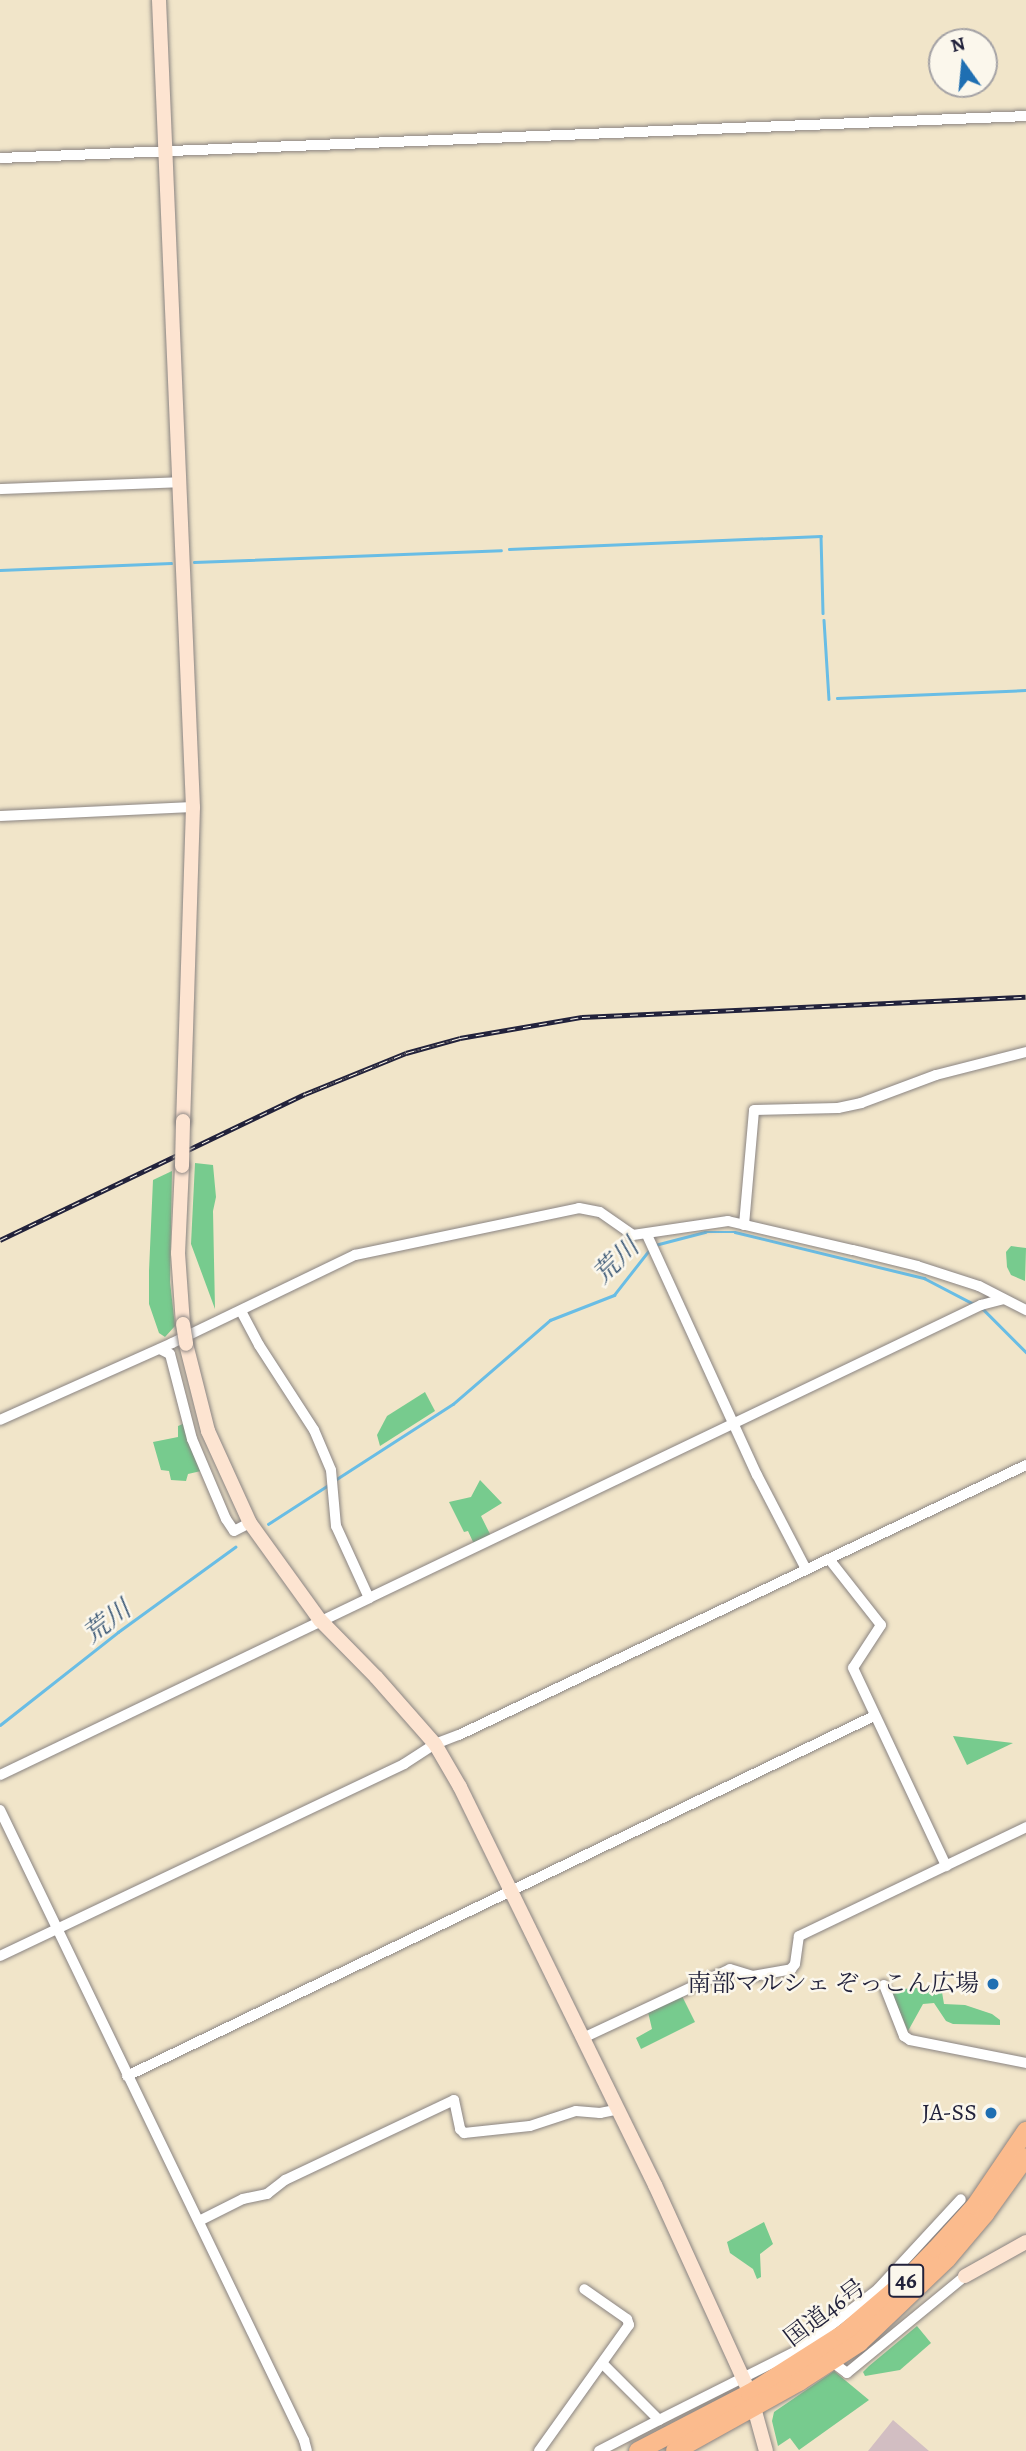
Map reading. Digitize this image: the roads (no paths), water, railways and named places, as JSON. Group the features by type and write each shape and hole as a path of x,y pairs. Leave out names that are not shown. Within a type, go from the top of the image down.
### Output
{"highway":[{"name":"国道46号","path":"675,2451 753,2400 843,2334 903,2283 975,2206 1026,2130"},
{"name":"国道46号","path":"638,2451 753,2400 831,2361 859,2343 938,2268 985,2214 1026,2157"}],"street":[{"path":"159,0 193,807 178,1253 183,1324 208,1432 250,1523 320,1620 376,1677 435,1744 460,1787 655,2185 753,2400 766,2451"},
{"path":"0,158 1026,116"},
{"path":"0,489 180,482"},
{"path":"0,816 193,807"},
{"path":"744,1225 754,1110 838,1108 862,1103 936,1075 1026,1052"},
{"path":"0,1420 160,1349 355,1255 572,1209 590,1208 649,1243 733,1424 806,1569"},
{"path":"649,1243 728,1221 917,1266 979,1286 1026,1310"},
{"path":"0,1775 979,1306 1003,1299"},
{"path":"241,1311 259,1345 314,1430 333,1479 336,1526 369,1598"},
{"path":"160,1349 170,1354 192,1439 226,1519 234,1531 250,1523"},
{"path":"0,1956 404,1764 435,1744 459,1735 1026,1465"},
{"path":"829,1559 881,1625 853,1668 946,1866"},
{"path":"127,2076 874,1716"},
{"path":"0,1810 307,2451"},
{"path":"583,2038 730,1969 753,1976 791,1969 795,1964 799,1936 1026,1827"},
{"path":"884,1985 904,2036 910,2040 1026,2063"},
{"path":"199,2221 243,2199 267,2193 285,2180 454,2101 460,2130 464,2133 530,2126 576,2111 600,2113 617,2110"},
{"path":"599,2451 742,2376 802,2348 878,2289 961,2199"},
{"path":"831,2361 847,2373 964,2276 1026,2242"},
{"path":"539,2451 629,2325 627,2319 584,2289"},
{"path":"603,2364 659,2420"}],"waterway":[{"path":"509,549 821,536 823,613"},
{"path":"194,562 501,550"},
{"path":"0,570 171,563"},
{"path":"824,620 829,699"},
{"path":"837,698 1026,690"},
{"name":"荒川","path":"655,1245 705,1232 735,1232 924,1278 974,1304"},
{"name":"荒川","path":"335,1480 453,1404 550,1320 614,1295 650,1249"},
{"name":"荒川","path":"983,1309 1026,1352"},
{"name":"荒川","path":"268,1524 330,1484"},
{"name":"荒川","path":"0,1725 118,1632 235,1547"}],"railway":[{"path":"0,1240 305,1094 406,1053 460,1038 582,1017 1026,997"}],"place":[{"name":"南部マルシェ ぞっこん広場","path":"993,1984"},
{"name":"JA-SS","path":"991,2113"}]}
